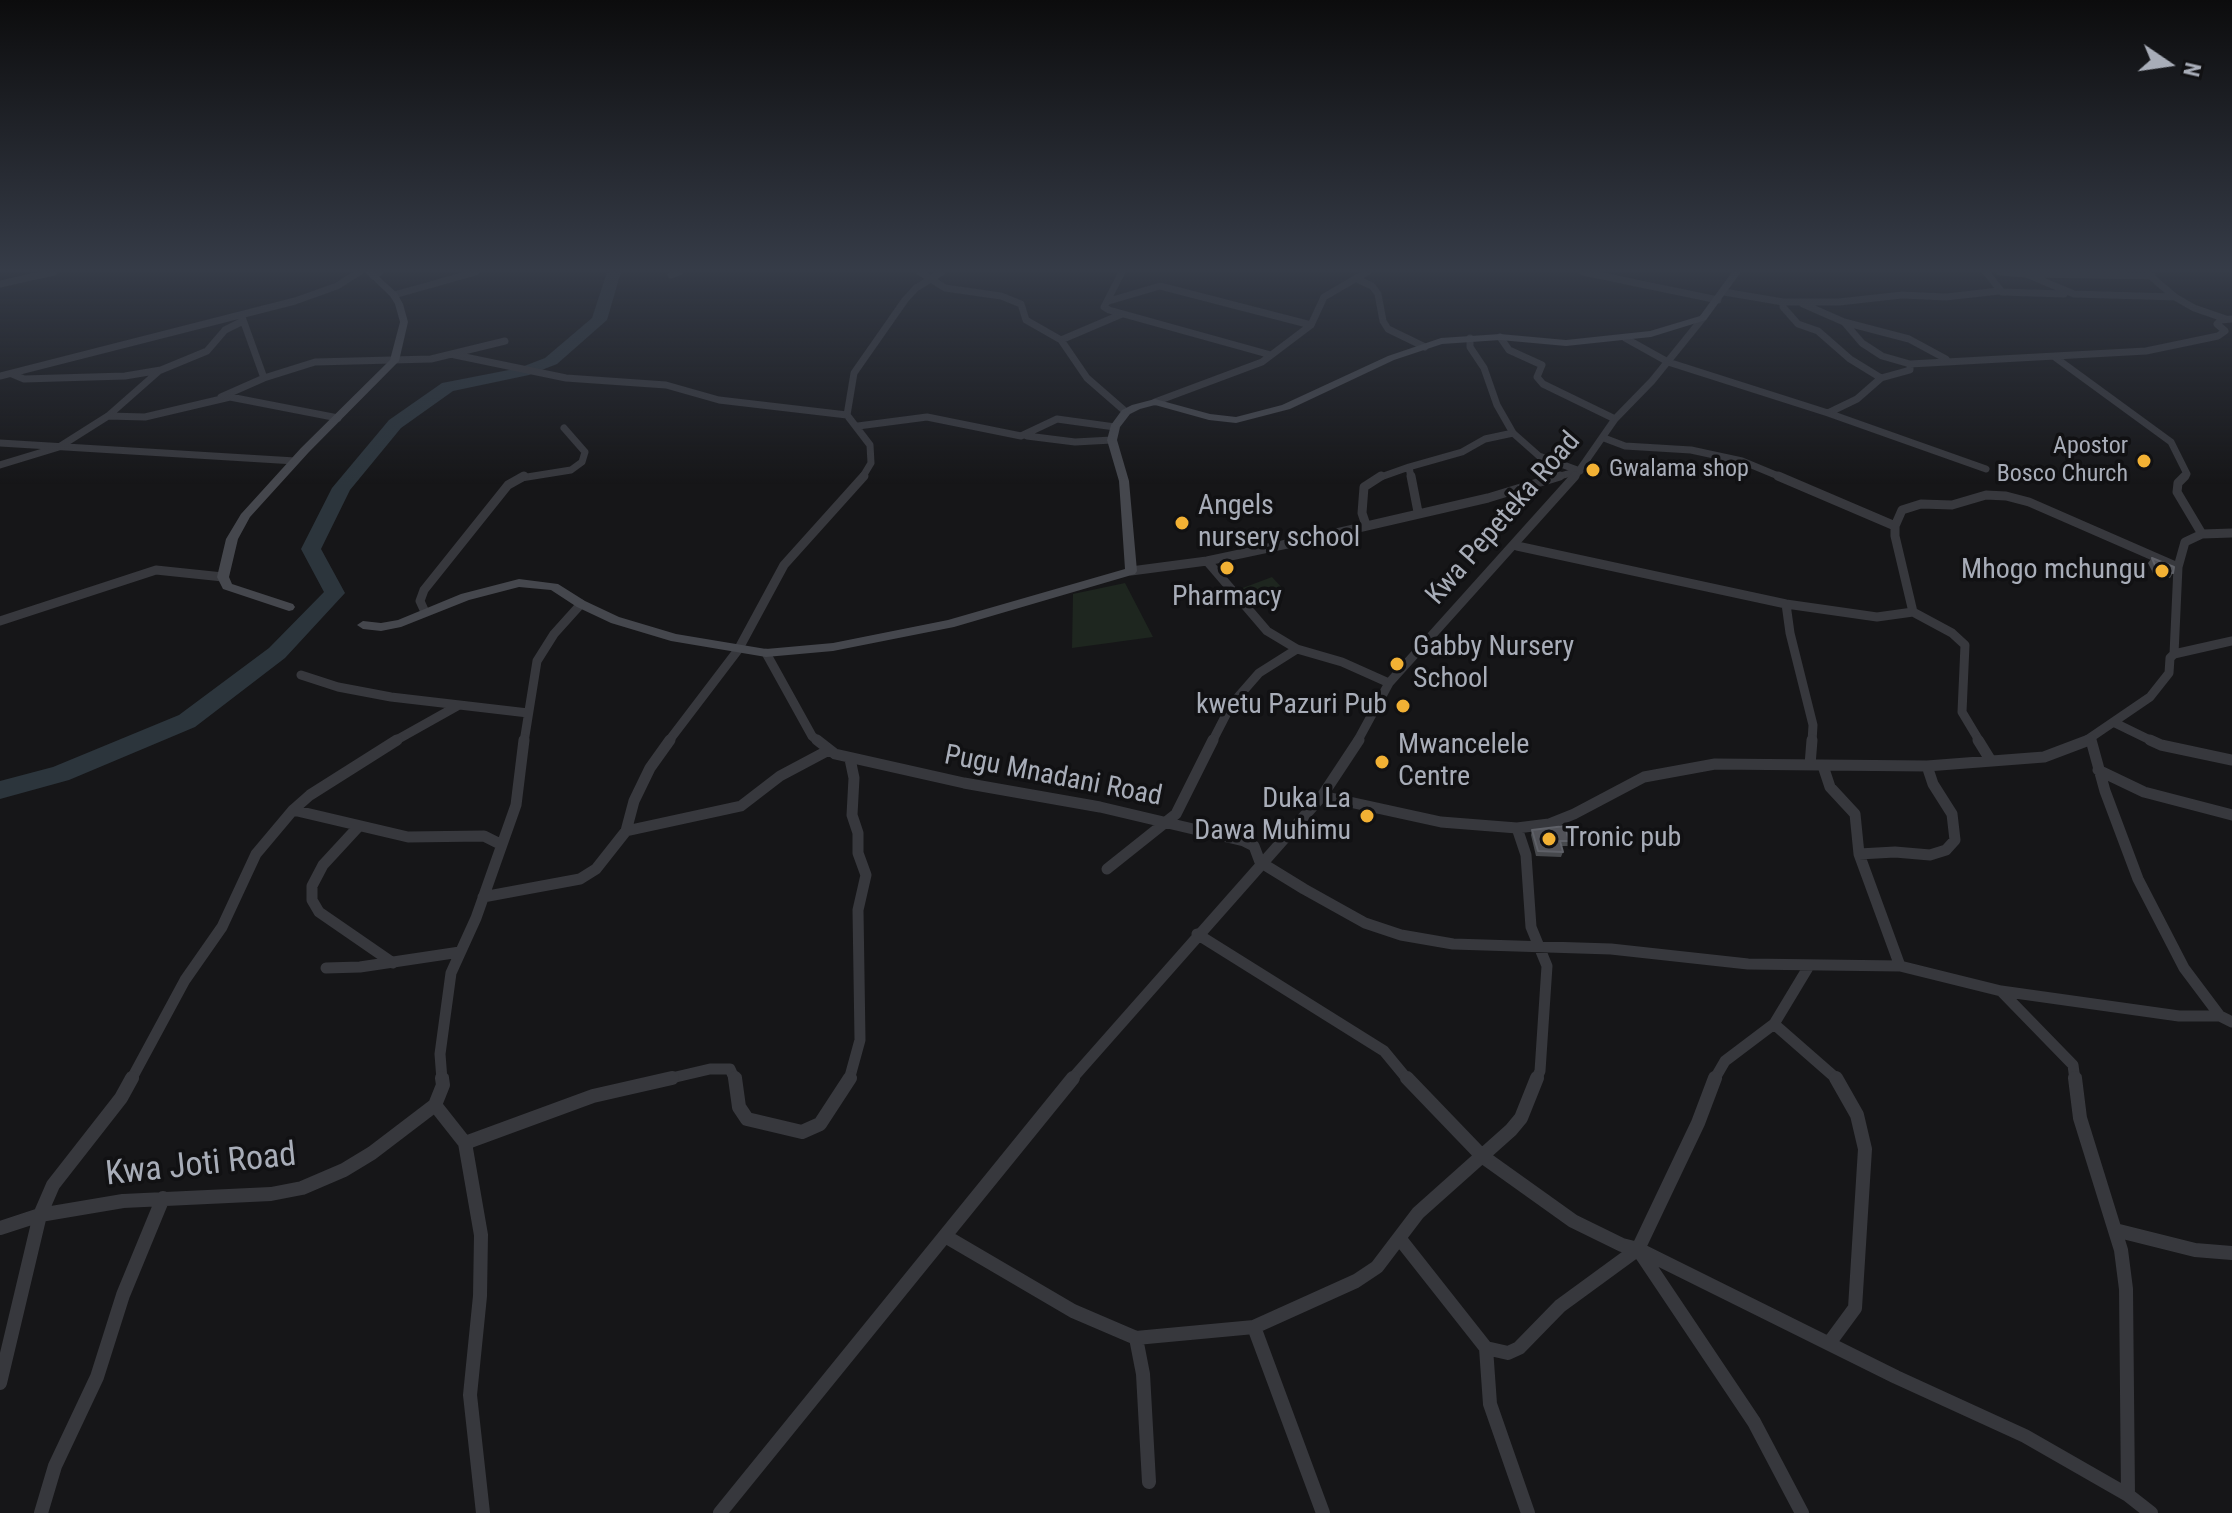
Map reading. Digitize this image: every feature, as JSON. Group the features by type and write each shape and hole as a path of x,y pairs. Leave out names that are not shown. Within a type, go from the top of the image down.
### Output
{"street":[{"path":"0,376 142,343"},
{"path":"11,374 32,379 125,376 161,370 207,351 214,343"},
{"path":"252,343 264,378"},
{"path":"289,607 227,586 223,577 232,539 245,516 295,461 394,361 399,343"},
{"path":"108,416 145,417 221,397 264,378 330,359 394,361 455,355 499,343"},
{"path":"847,415 854,373 874,343"},
{"path":"1063,343 1087,378 1126,412"},
{"path":"1226,343 1271,355"},
{"path":"1131,571 1124,481 1112,440 1115,427 1126,412 1242,371 1288,343"},
{"path":"1416,343 1425,347"},
{"path":"1155,402 1221,419 1245,418 1286,407 1391,358 1447,343"},
{"path":"1470,343 1484,368 1497,405 1513,433 1539,456 1580,471"},
{"path":"1504,343 1509,350 1531,357 1542,365 1537,377 1543,384 1615,419"},
{"path":"1633,343 1668,362 1828,413 1986,469"},
{"name":"Kwa Pepeteka Road","path":"720,1513 1089,1058 1260,862 1322,796 1359,739 1389,683 1454,609 1517,546 1580,471 1615,419 1683,343"},
{"path":"1831,343 1846,356 1881,378"},
{"path":"1862,343 1890,359 1910,364 2008,356 2056,358 2146,351 2186,343"},
{"path":"1916,343 1949,361"},
{"path":"455,355 566,378 666,385 719,400 847,415 858,426 871,453 866,474 784,565 738,650 691,709 650,768 634,801 626,831 596,869 580,879 483,897"},
{"path":"2056,358 2171,442 2187,474 2178,483 2177,492 2202,534"},
{"path":"1828,413 1857,399 1881,378 1910,370 1910,364"},
{"path":"0,465 16,458 47,453 63,445 108,416 161,370"},
{"path":"221,397 338,418"},
{"path":"858,426 934,418 1075,442 1112,440"},
{"path":"1025,435 1057,419 1115,427"},
{"path":"425,612 420,601 424,590 508,485 527,475 571,470 582,462 585,452 564,428"},
{"path":"1366,525 1362,513 1364,487 1387,473 1462,452 1485,439 1513,433"},
{"path":"1604,438 1625,446 1691,450 1742,461 1895,526"},
{"path":"0,443 295,461"},
{"path":"1409,467 1418,512"},
{"path":"363,625 381,627 401,623 498,586 519,583 554,587 615,620 675,638 766,653 818,650 950,624 1131,571 1207,561 1488,498 1580,471"},
{"path":"1913,612 1901,568 1895,526 1906,506 1952,505 1986,495 2006,496 2029,502 2178,567"},
{"path":"2174,654 2178,567 2185,542 2202,534 2232,533"},
{"path":"1517,546 1786,604 1877,617 1913,612 1952,633 1965,645 1962,712 1991,761"},
{"path":"1207,561 1267,631 1297,649 1342,662 1389,683"},
{"path":"0,621 156,570 223,577"},
{"path":"483,1513 470,1395 480,1296 481,1235 465,1143 435,1105 443,1085 440,1054 447,993 516,805 537,661 554,634 581,604"},
{"path":"1786,604 1790,633 1813,725 1810,765"},
{"path":"1322,796 1441,822 1517,828 1549,824 1644,777 1728,763 1927,766 2044,757 2091,739 2115,723 2160,686 2169,673 2170,658 2174,654 2232,641"},
{"path":"1107,869 1176,814 1231,705 1259,673 1297,649"},
{"path":"626,831 741,806 791,769 827,751 812,736 766,653"},
{"path":"301,675 338,687 528,713"},
{"path":"0,1383 40,1215 53,1185 121,1098 185,980 222,927 256,854 293,810 373,753 459,705"},
{"path":"2115,723 2161,745 2232,760"},
{"path":"2091,739 2098,770 2138,879 2184,968 2226,1019"},
{"name":"Pugu Mnadani Road","path":"827,751 850,759 1100,807 1244,841 1254,846 1260,862 1352,916 1383,930 1453,944 1611,949 1748,964 1900,966 2001,991 2179,1016 2226,1019"},
{"path":"465,1143 593,1096 710,1069 730,1069 734,1073 739,1107 747,1119 802,1132 820,1124 849,1081 860,1040 858,910 866,875 858,853 858,833 852,815 854,778 850,759"},
{"path":"1823,766 1830,787 1855,814 1859,854 1900,966"},
{"path":"1859,854 1895,852 1930,855 1951,845 1956,835 1955,824 1927,766"},
{"path":"2098,770 2144,792 2232,815"},
{"path":"293,810 426,839 484,836 500,844"},
{"path":"359,826 323,865 312,886 312,900 319,912 393,963"},
{"path":"945,1236 1061,1305 1098,1324 1136,1338 1254,1327 1368,1274 1377,1267 1423,1208 1521,1118 1540,1071 1547,966 1530,922 1526,855 1517,828"},
{"path":"1197,934 1384,1051 1416,1089 1482,1156 1573,1221 1638,1249 1896,1377 2025,1436 2128,1495 2151,1513"},
{"path":"326,968 393,963 460,952"},
{"path":"1486,1348 1508,1353 1519,1348 1560,1306 1638,1249 1698,1123 1716,1074 1725,1061 1774,1024 1809,966"},
{"path":"2001,991 2073,1065 2080,1118 2115,1230 2126,1289 2128,1495"},
{"path":"1774,1024 1838,1080 1857,1115 1863,1140 1855,1308 1830,1342"},
{"name":"Kwa Joti Road","path":"0,1228 40,1215 163,1198 271,1194 302,1188 344,1170 372,1153 435,1105"},
{"path":"41,1513 55,1466 97,1377 123,1295 163,1198"},
{"path":"2115,1230 2195,1250 2232,1253"},
{"path":"1400,1239 1486,1348 1490,1404 1528,1513"},
{"path":"1638,1249 1754,1422 1802,1513"},
{"path":"1254,1327 1323,1513"},
{"path":"1136,1338 1143,1374 1149,1482"}],"shaded area":[{"path":"1272,577 1285,591 1255,605 1240,589"},
{"path":"1125,583 1153,637 1072,648 1073,594"}],"building":[{"path":"2152,558 2174,567 2173,573 2157,570"},
{"name":"Tronic pub","path":"1565,826 1569,841 1560,841 1563,852 1538,851 1532,830"}],"waterway":[{"path":"0,790 60,774 187,721 277,653 335,593 311,549 341,488 395,424 448,387 523,372 551,361 573,343"}],"place":[{"name":"Apostor Bosco Church","path":"2144,461"},
{"name":"Gwalama shop","path":"1593,470"},
{"name":"Angels nursery school","path":"1182,523"},
{"name":"Pharmacy","path":"1227,568"},
{"name":"Mhogo mchungu","path":"2162,571"},
{"name":"Gabby Nursery School","path":"1397,664"},
{"name":"kwetu Pazuri Pub","path":"1403,706"},
{"name":"Mwancelele Centre","path":"1382,762"},
{"name":"Duka La Dawa Muhimu","path":"1367,816"},
{"name":"Tronic pub","path":"1549,839"}]}
